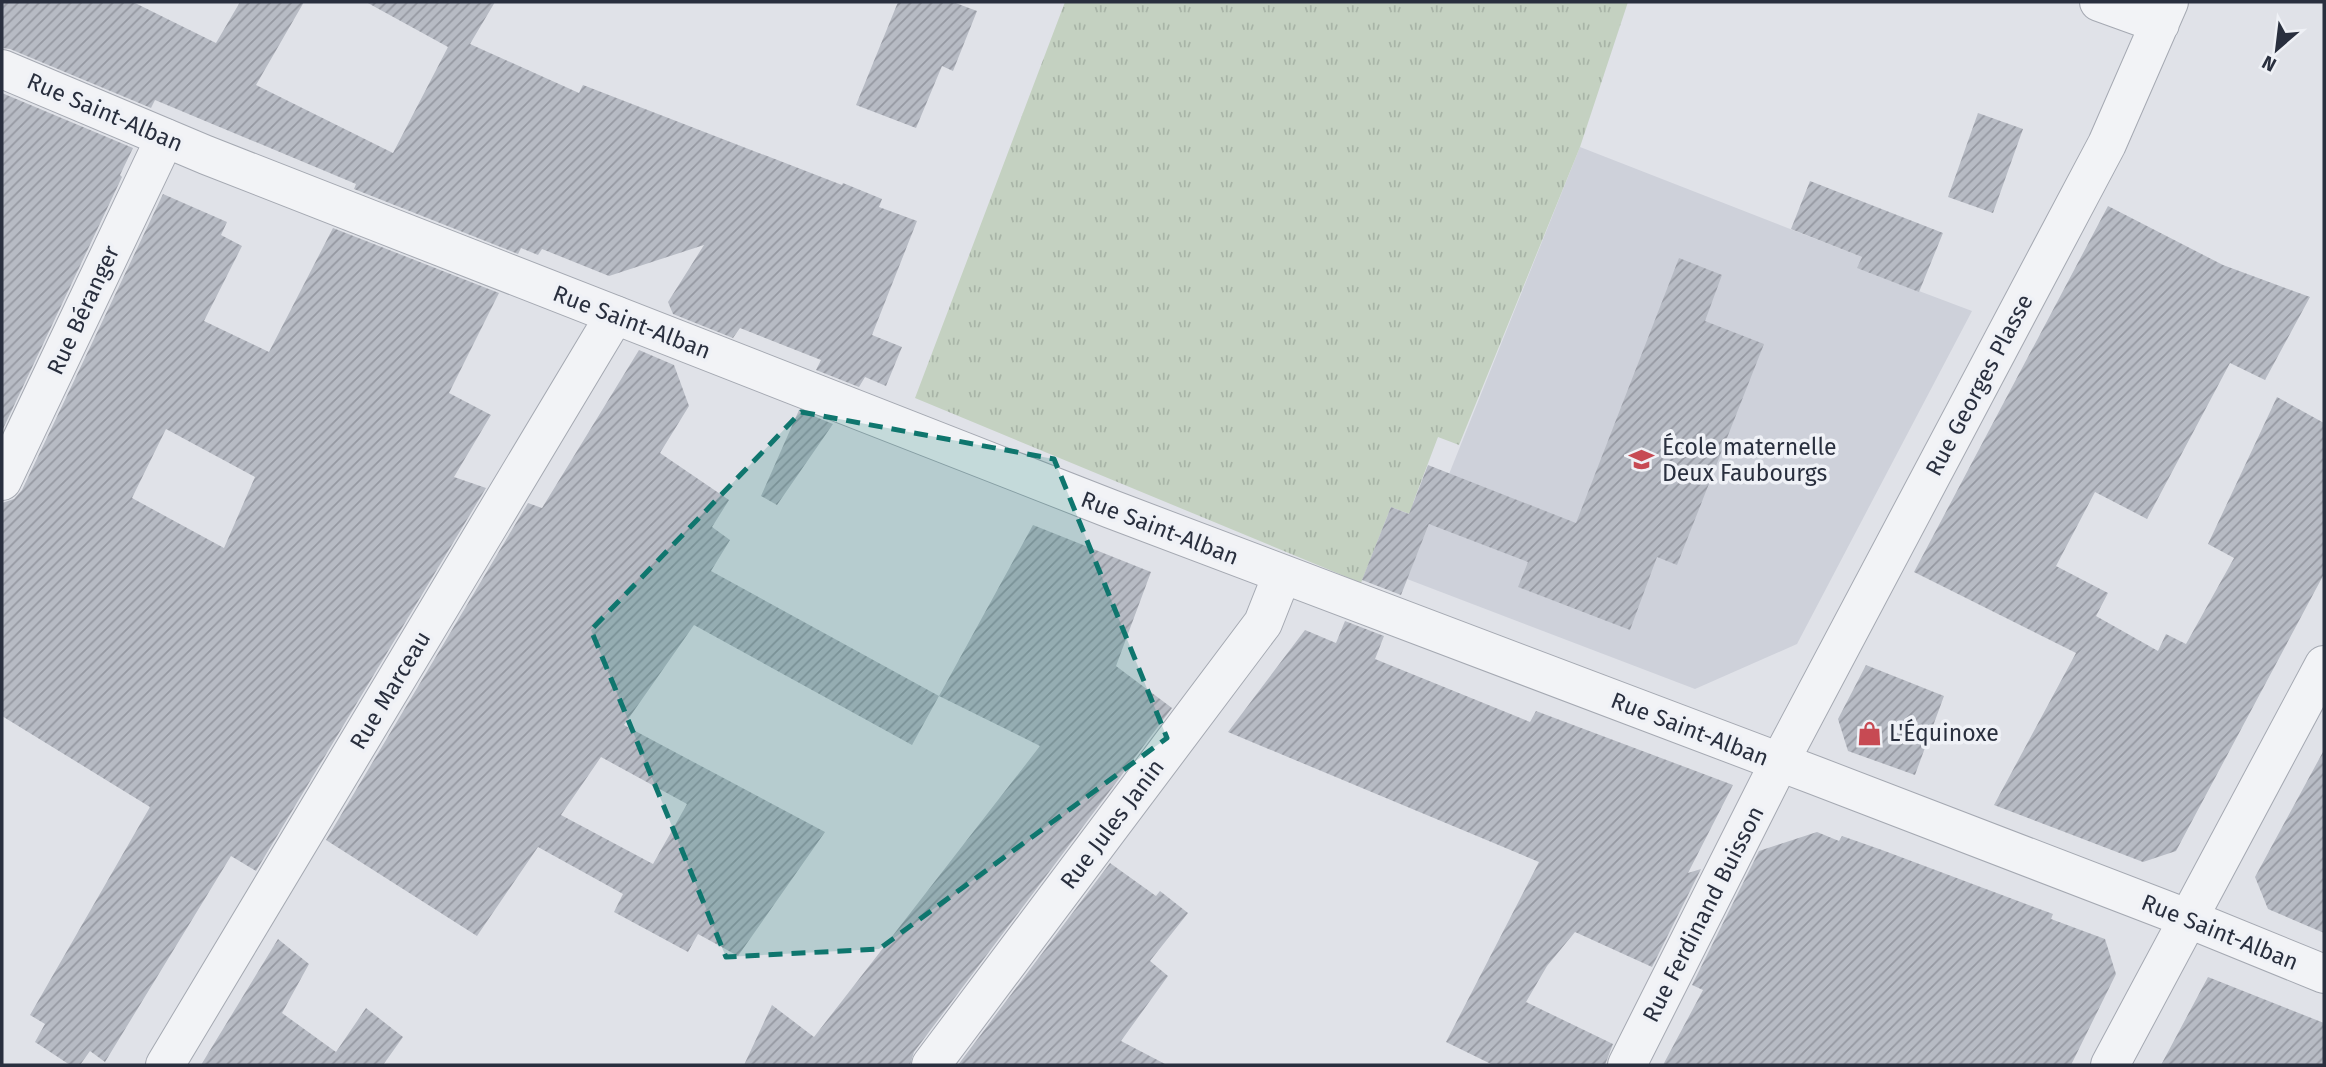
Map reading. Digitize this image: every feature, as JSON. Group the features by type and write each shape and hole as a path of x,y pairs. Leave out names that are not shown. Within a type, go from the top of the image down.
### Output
{"street":[{"path":"2099,2 2164,13"},
{"name":"Rue Georges Plasse","path":"1779,763 2107,144 2164,13"},
{"name":"Rue Saint-Alban","path":"2,69 165,138 1282,575 2189,919 2324,974"},
{"name":"Rue Béranger","path":"2,481 165,138"},
{"name":"Rue Marceau","path":"165,1065 615,315"},
{"name":"Rue Jules Janin","path":"931,1065 1263,623 1282,575"},
{"path":"2110,1065 2324,665"},
{"name":"Rue Ferdinand Buisson","path":"1627,1065 1779,763"}],"highlighted area":[{"path":"801,412 1054,459 1167,738 879,949 726,957 591,630"}],"shaded area":[{"path":"1580,147 1862,257 1858,268 1972,311 1797,644 1695,689 1407,579"}],"green space":[{"path":"1065,2 1628,2 1580,147 1459,445 1438,437 1413,503 1420,518 1391,507 1361,583 915,398"}],"building":[{"path":"2,2 133,2 216,43 240,2 304,2 256,85 393,153 448,47 366,2 495,2 470,44 579,93 583,85 842,185 843,183 882,199 879,207 917,221 872,335 902,347 886,386 865,377 859,387 816,370 821,360 740,328 733,338 673,314 668,302 704,245 609,276 542,249 538,255 521,248 518,254 354,189 356,184 155,100 151,108 2,48"},
{"path":"898,2 953,2 977,11 953,71 942,66 916,128 856,105"},
{"path":"2,93 133,148 120,175 122,177 2,431"},
{"path":"1978,113 2023,129 1993,213 1948,197"},
{"path":"1810,181 1943,233 1919,292 1857,268 1862,257 1791,229"},
{"path":"163,194 227,222 221,235 242,246 204,321 269,352 333,228 499,293 449,393 491,415 454,477 486,488 256,871 231,856 105,1062 90,1051 80,1065 70,1065 35,1042 45,1024 30,1015 150,807 2,716 2,503 14,499 22,490","holes":["166,429 255,477 224,548 132,498"]},
{"path":"2108,206 2223,265 2310,297 2265,380 2230,363 2147,519 2095,492 2056,566 2108,593 2096,616 2158,651 2166,634 2186,644 2234,558 2208,544 2277,397 2324,423 2324,574 2176,851 2143,862 1994,805 2076,653 1914,572"},
{"path":"1679,258 1722,275 1705,321 1764,344 1677,565 1657,557 1630,630 1518,587 1528,562 1429,524 1401,595 1362,580 1391,507 1409,514 1428,465 1576,523"},
{"path":"639,350 674,365 689,406 660,453 729,500 712,527 730,540 711,571 939,696 912,745 694,625 624,725 825,832 738,956 698,934 688,952 614,912 623,894 538,847 477,936 326,840 528,503 542,508","holes":["601,757 687,804 653,864 561,815"]},
{"path":"799,410 833,424 777,505 761,496"},
{"path":"1033,525 1151,572 1116,666 1172,708 914,1052 910,1065 744,1065 772,1005 814,1037 1040,746 939,696"},
{"path":"1345,621 1384,636 1375,659 1530,722 1536,711 1733,785 1688,873 1701,869 1652,967 1575,932 1547,966 1526,1002 1613,1044 1605,1065 1493,1065 1446,1042 1539,862 1228,732 1305,630 1336,643"},
{"path":"1866,665 1944,696 1915,775 1848,751 1838,719"},
{"path":"2324,750 2324,933 2268,909 2255,877"},
{"path":"1817,832 1839,841 1842,836 1882,850 2053,914 2051,919 2105,939 2116,974 2071,1065 1663,1065 1703,990 1692,985 1759,851"},
{"path":"1110,863 1156,896 1160,891 1188,913 1150,961 1168,976 1121,1041 1167,1065 958,1065"},
{"path":"278,939 309,964 282,1013 336,1052 366,1008 403,1037 383,1065 201,1065"},
{"path":"2208,977 2324,1023 2324,1065 2161,1065"}],"place":[{"name":"École maternelle Deux Faubourgs","path":"1642,460"},
{"name":"L'Équinoxe","path":"1869,733"}]}
